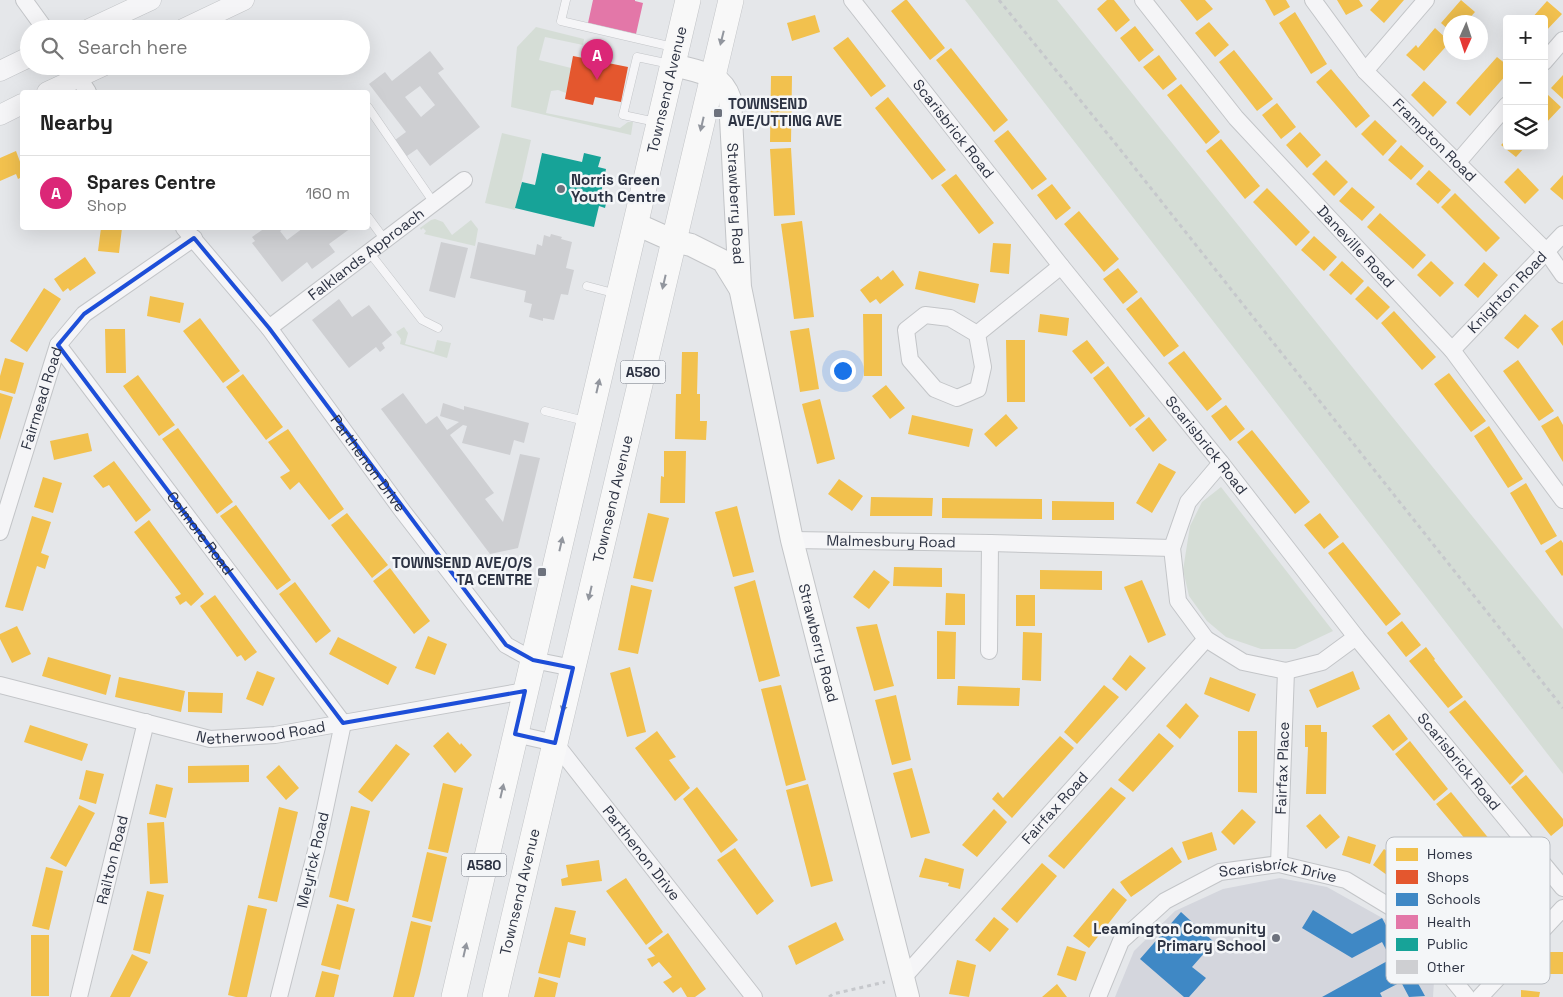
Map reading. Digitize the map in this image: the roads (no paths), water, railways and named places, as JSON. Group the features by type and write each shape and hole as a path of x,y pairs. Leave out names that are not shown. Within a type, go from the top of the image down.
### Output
{"main road":[{"name":"Townsend Avenue","path":"454,997 688,0"},
{"name":"Townsend Avenue","path":"495,997 731,0"},
{"path":"676,57 712,76"},
{"name":"Strawberry Road","path":"712,76 727,89 730,99 740,287 792,540 905,987"},
{"name":"Strawberry Road","path":"636,224 674,241 691,245 723,261 740,287"}],"street":[{"path":"24,0 38,20"},
{"path":"108,20 151,0"},
{"path":"202,20 244,0"},
{"name":"Scarisbrick Road","path":"852,0 1061,266 1221,463 1356,637 1521,837"},
{"name":"Daneville Road","path":"1142,0 1236,118 1452,350 1563,500"},
{"name":"Frampton Road","path":"1312,0 1365,71 1547,252 1563,275"},
{"path":"1365,71 1426,0"},
{"path":"1546,60 1563,40"},
{"path":"0,71 20,61"},
{"path":"52,90 79,79"},
{"path":"0,115 20,105"},
{"path":"1458,162 1503,110"},
{"name":"Falklands Approach","path":"269,328 464,180"},
{"name":"Parthenon Drive","path":"189,233 269,328 401,509 506,645 533,660 573,668"},
{"name":"Fairmead Road","path":"0,532 58,345 84,314 189,233"},
{"name":"Knighton Road","path":"1452,350 1563,234"},
{"path":"977,334 1061,266"},
{"path":"924,315 950,318 977,334 983,367 978,389 957,398 935,389 910,360 906,330 924,315"},
{"name":"Colmore Road","path":"58,345 344,723"},
{"path":"1221,463 1188,502 1172,548 1178,601 1206,640 1243,662 1286,671 1322,662 1356,637"},
{"name":"Malmesbury Road","path":"792,540 1172,548"},
{"path":"989,651 990,543"},
{"name":"Fairfax Road","path":"905,987 1206,640"},
{"name":"Fairfax Place","path":"1279,864 1286,671"},
{"name":"Netherwood Road","path":"0,684 210,739 275,735 525,691"},
{"name":"Railton Road","path":"79,997 146,722"},
{"name":"Meyrick Road","path":"279,997 344,723"},
{"path":"515,734 555,742"},
{"name":"Parthenon Drive","path":"555,742 754,997"},
{"name":"Scarisbrick Drive","path":"1098,997 1121,941 1165,901 1220,872 1279,864 1346,880 1386,904"},
{"name":"Scarisbrick Road","path":"1550,872 1563,888"},
{"path":"1550,922 1563,908"},
{"name":"Scarisbrick Drive","path":"1457,984 1467,997"},
{"path":"1480,997 1492,984"}],"lane":[{"path":"566,0 561,20 676,57"},
{"path":"660,123 624,115 637,57 676,57"},
{"path":"370,110 434,203"},
{"path":"370,220 385,240"},
{"path":"369,252 422,320 438,328"},
{"path":"587,286 619,294"},
{"path":"545,411 589,422"}],"place":[{"name":"Spares Centre","path":"597,80"},
{"name":"TOWNSEND AVE/UTTING AVE","path":"718,113"},
{"name":"Norris Green Youth Centre","path":"561,189"},
{"name":"TOWNSEND AVE/O/S TA CENTRE","path":"542,572"},
{"name":"Leamington Community Primary School","path":"1276,938"}]}
